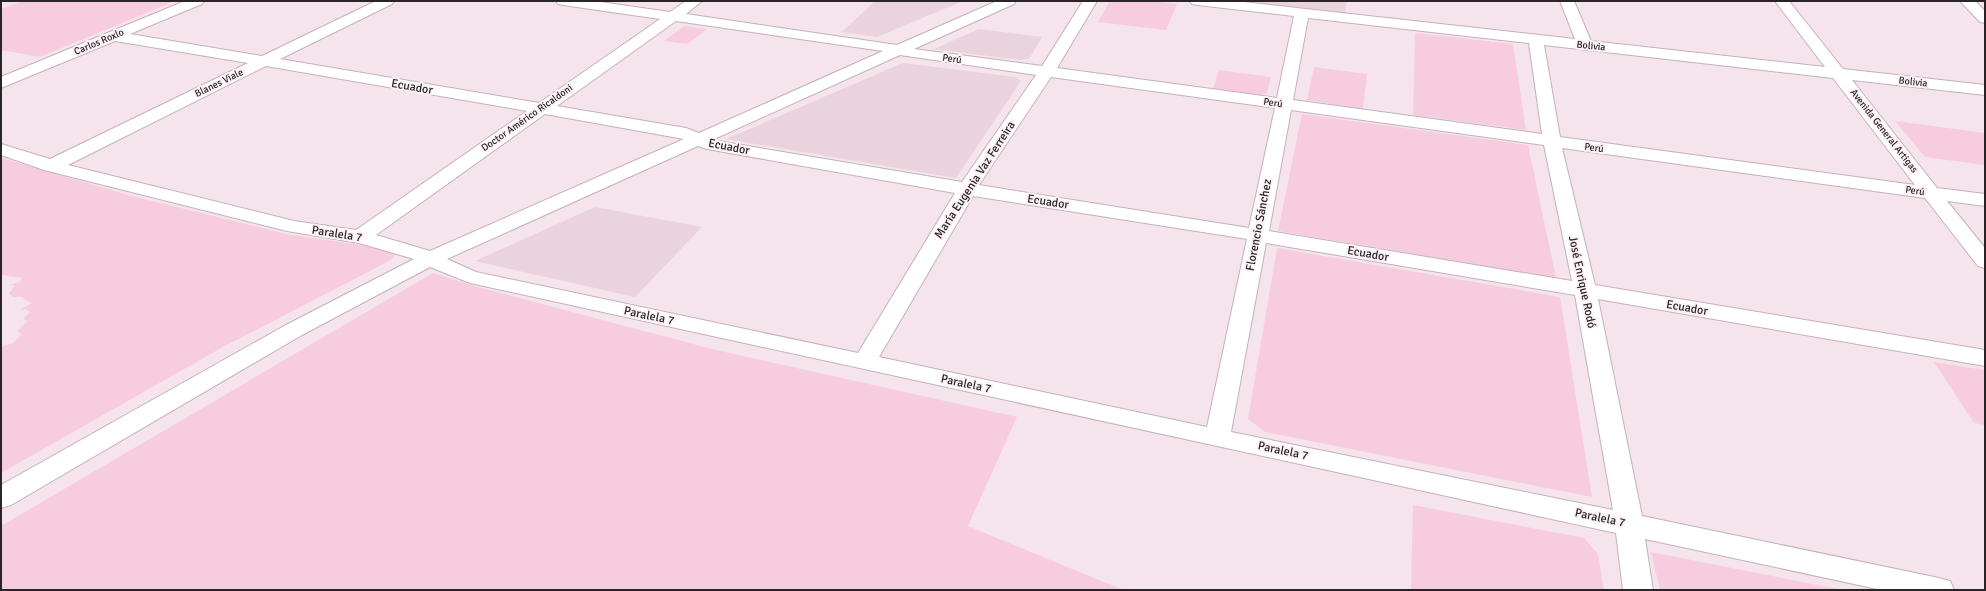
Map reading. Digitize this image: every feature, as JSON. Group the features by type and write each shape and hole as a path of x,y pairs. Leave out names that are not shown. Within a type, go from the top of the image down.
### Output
{"street":[{"name":"Carlos Roxlo","path":"1,83 197,1"},
{"name":"Blanes Viale","path":"50,166 387,1"},
{"name":"Perú","path":"563,1 886,47 909,53 1985,200"},
{"name":"Doctor Américo Ricaldoni","path":"360,237 695,1"},
{"path":"1,498 294,330 429,259 1009,1"},
{"name":"María Eugenia Vaz Ferreira","path":"864,362 967,190 1047,72 1090,1"},
{"name":"Bolivia","path":"1197,1 1985,90"},
{"path":"1567,1 1586,45"},
{"name":"Avenida General Artigas","path":"1782,1 1985,262"},
{"path":"1967,1 1985,19"},
{"name":"Florencio Sánchez","path":"1217,438 1302,14"},
{"name":"Ecuador","path":"114,36 686,133 707,144 967,190 1257,235 1985,358"},
{"name":"José Enrique Rodó","path":"1536,40 1552,142 1585,291 1629,524 1638,590"},
{"name":"Paralela 7","path":"1,149 50,166 294,227 360,237 416,252 470,277 1217,438 1939,590"}],"shaded area":[{"path":"23,1 175,1 40,57 1,50 1,9"},
{"path":"875,1 963,1 877,37 842,32"},
{"path":"1110,1 1150,1 1177,4 1166,30 1098,22"},
{"path":"1239,1 1347,1 1345,14"},
{"path":"684,26 707,29 687,44 664,41"},
{"path":"979,29 1042,37 1029,59 1019,60 934,49"},
{"path":"1415,33 1513,44 1526,130 1413,115"},
{"path":"903,63 1015,77 1021,81 956,178 726,139"},
{"path":"1314,67 1367,74 1363,109 1307,100"},
{"path":"1219,70 1271,77 1267,93 1261,95 1213,89"},
{"path":"1302,114 1528,145 1556,278 1278,231"},
{"path":"1895,121 1985,133 1985,165 1925,157"},
{"path":"1,158 132,196 286,234 368,246 395,254 391,260 223,347 1,473 1,347 13,343 22,334 17,331 28,321 23,319 30,312 26,309 20,310 32,303 24,300 23,297 14,297 9,294 15,285 9,285 20,282 22,278 1,275"},
{"path":"595,207 702,227 635,297 475,261"},
{"path":"1277,248 1560,297 1592,497 1265,432 1248,419"},
{"path":"433,273 474,286 716,350 1017,417 968,526 1123,590 1,590 1,526"},
{"path":"1934,362 1985,370 1985,425 1974,423"},
{"path":"1413,505 1584,538 1598,554 1604,590 1411,590"},
{"path":"1651,552 1843,590 1660,590"}]}
